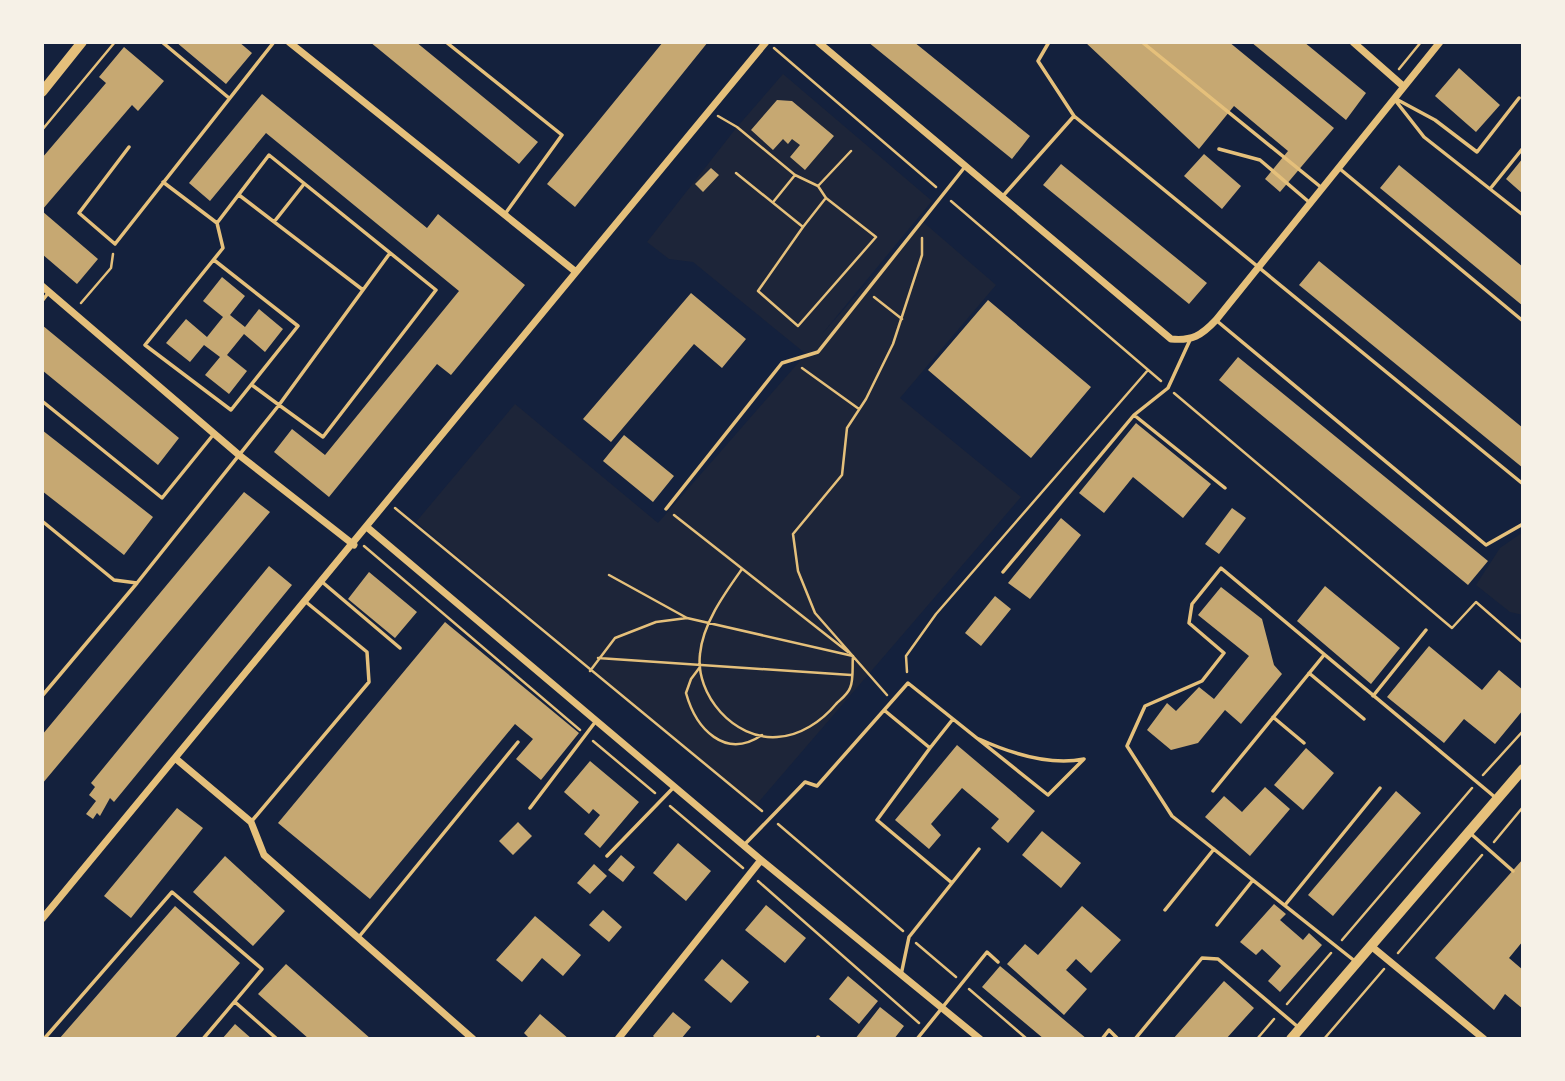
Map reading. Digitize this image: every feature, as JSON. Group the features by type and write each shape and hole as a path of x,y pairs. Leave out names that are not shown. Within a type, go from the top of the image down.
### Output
{"main road":[{"path":"42,92 82,42"},
{"path":"1291,1039 1523,769"}],"street":[{"path":"42,919 304,601 368,528 387,501 766,42"},
{"path":"818,42 1171,339 1190,340 1204,333 1216,320 1440,42"},
{"path":"1353,42 1404,86"},
{"path":"292,43 576,272"},
{"path":"42,286 239,455 356,542"},
{"path":"368,528 744,846 980,1039"},
{"path":"175,758 251,822 264,855 473,1039"},
{"path":"618,1039 761,860"},
{"path":"1371,946 1484,1039"}],"lane":[{"path":"162,42 229,98"},
{"path":"129,147 79,213 115,244 274,42"},
{"path":"446,42 562,135 505,214"},
{"path":"1049,42 1038,61 1074,116 1523,484"},
{"path":"1142,42 1322,188"},
{"path":"1394,98 1435,120 1476,152 1519,99"},
{"path":"1394,98 1424,137 1523,215"},
{"path":"1002,197 1074,116"},
{"path":"1490,189 1523,148"},
{"path":"1219,149 1260,160 1299,190 1310,204"},
{"path":"216,223 269,156 436,290 323,437 251,384"},
{"path":"666,509 782,363 818,352 965,166"},
{"path":"1338,168 1523,321"},
{"path":"163,182 216,223 223,248 145,345 231,410 298,326 214,260"},
{"path":"274,222 304,184"},
{"path":"239,195 363,290"},
{"path":"42,696 137,583 279,405 390,253"},
{"path":"42,301 49,292"},
{"path":"1216,320 1486,545 1523,524"},
{"path":"1003,572 1134,415 1168,388 1190,340"},
{"path":"42,401 162,498 214,433"},
{"path":"1134,415 1225,488"},
{"path":"42,521 114,580 137,583"},
{"path":"1357,963 1172,816 1127,746 1145,706 1202,681 1224,653 1189,623 1192,604 1221,568 1497,799"},
{"path":"321,582 400,648"},
{"path":"251,822 369,682 368,652 304,601"},
{"path":"1373,696 1426,630"},
{"path":"1213,791 1324,655"},
{"path":"1309,673 1364,719"},
{"path":"744,846 805,782 817,786 908,682 1048,795 1084,759 1055,761 1012,753 979,739"},
{"path":"884,710 930,748"},
{"path":"1273,717 1304,743"},
{"path":"952,883 877,820 953,719"},
{"path":"530,808 596,721"},
{"path":"358,939 519,742"},
{"path":"607,856 674,787"},
{"path":"1284,905 1380,788"},
{"path":"1468,832 1513,871"},
{"path":"901,975 909,937 979,849"},
{"path":"1165,910 1214,849"},
{"path":"1217,925 1253,880"},
{"path":"44,1039 172,892 262,969 203,1039"},
{"path":"917,1039 987,952 998,962"},
{"path":"1135,1039 1202,958 1218,959 1300,1028"},
{"path":"235,1002 277,1039"},
{"path":"1102,1039 1109,1030 1118,1039"}],"path":[{"path":"42,130 115,42"},
{"path":"766,42 1452,628 1476,602 1523,643"},
{"path":"1392,77 1420,42"},
{"path":"709,111 737,127 795,175 817,187 826,198 876,237 798,326 758,291 826,198"},
{"path":"817,187 851,151"},
{"path":"736,173 803,227"},
{"path":"774,201 795,175"},
{"path":"892,701 815,613 797,570 793,534 842,475 847,428 894,344 902,319 922,255 922,221"},
{"path":"73,313 111,268 115,244"},
{"path":"867,290 902,319"},
{"path":"792,360 859,410"},
{"path":"908,682 906,656 936,614 1148,370"},
{"path":"387,501 590,672 771,818 1027,1039"},
{"path":"666,509 853,656"},
{"path":"356,542 750,874 925,1029"},
{"path":"742,569 723,595 711,624 705,631 701,681 718,711 747,732 777,737 805,730 827,715 850,688 853,656"},
{"path":"609,575 687,618 853,656"},
{"path":"590,672 615,638 656,622 687,618"},
{"path":"598,658 851,675"},
{"path":"701,666 691,679 686,693 701,725 720,742 748,744 762,735"},
{"path":"1257,1039 1523,731"},
{"path":"1324,1039 1523,807"}],"shaded area":[{"path":"783,74 932,201 822,334 922,221 996,285 900,398 1021,497 756,805 416,522 515,404 658,523 806,354 693,262 669,259 647,242 737,127"},
{"path":"1523,532 1523,615 1510,612 1476,585 1500,548"}],"building":[{"path":"176,42 239,42 252,53 226,84"},
{"path":"370,42 416,42 538,142 519,164"},
{"path":"663,42 708,42 575,207 547,184"},
{"path":"868,42 914,42 1030,136 1012,159"},
{"path":"1085,42 1229,42 1334,128 1280,192 1265,179 1288,151 1234,106 1199,149"},
{"path":"1251,42 1304,42 1366,93 1346,120"},
{"path":"124,47 164,81 138,111 132,105 42,210 42,158 106,83 99,77"},
{"path":"1459,68 1500,105 1476,132 1435,96"},
{"path":"262,94 427,228 438,214 525,285 451,375 437,364 329,497 274,452 292,429 325,455 459,291 266,133 210,201 189,183"},
{"path":"777,100 792,101 834,136 805,170 790,157 800,145 792,139 788,144 783,139 773,150 751,130"},
{"path":"1204,154 1241,186 1222,209 1184,176"},
{"path":"1523,158 1523,194 1506,179"},
{"path":"1061,164 1207,283 1189,304 1043,185"},
{"path":"1399,165 1523,267 1523,306 1380,188"},
{"path":"711,168 719,175 703,192 695,184"},
{"path":"42,211 98,259 77,284 42,254"},
{"path":"1319,261 1523,428 1523,468 1299,285"},
{"path":"222,277 245,296 230,315 245,327 259,309 283,329 265,352 244,334 227,355 247,371 229,394 205,375 220,357 204,345 190,362 166,343 186,319 207,337 223,317 203,301"},
{"path":"691,293 746,339 722,368 694,344 611,442 583,419"},
{"path":"988,300 1091,387 1031,458 928,370"},
{"path":"42,325 179,438 158,465 42,370"},
{"path":"1238,357 1488,561 1468,585 1219,380"},
{"path":"1136,423 1211,484 1183,518 1133,477 1104,513 1079,493"},
{"path":"42,430 153,517 124,555 42,491"},
{"path":"624,435 674,476 653,502 603,461"},
{"path":"244,492 270,512 42,784 42,735"},
{"path":"1232,508 1246,518 1219,554 1205,544"},
{"path":"1061,518 1081,535 1030,599 1008,583"},
{"path":"269,566 292,585 114,802 110,798 100,816 97,813 93,819 86,814 96,801 89,795 95,787 91,783"},
{"path":"369,572 417,612 395,638 348,599"},
{"path":"1325,586 1400,648 1371,684 1297,621"},
{"path":"1221,587 1262,619 1274,665 1282,674 1241,724 1225,710 1198,743 1171,750 1147,730 1167,703 1176,711 1199,687 1214,699 1249,656 1198,615"},
{"path":"995,596 1011,609 981,646 965,633"},
{"path":"445,622 579,733 541,780 516,759 533,739 515,724 370,899 278,823"},
{"path":"1429,646 1482,690 1499,670 1523,690 1523,710 1495,744 1464,719 1444,743 1387,697"},
{"path":"957,745 1035,811 1008,843 991,828 999,819 962,788 931,824 941,835 929,849 895,820"},
{"path":"1306,748 1334,773 1303,810 1274,785"},
{"path":"590,761 639,802 600,848 584,834 600,815 593,809 589,814 564,792"},
{"path":"1265,787 1290,809 1250,856 1205,817 1224,796 1242,812"},
{"path":"1396,791 1421,813 1333,916 1308,895"},
{"path":"177,808 203,828 131,918 104,896"},
{"path":"518,822 532,836 513,855 499,841"},
{"path":"1042,831 1081,863 1061,888 1022,855"},
{"path":"678,843 711,871 686,901 653,873"},
{"path":"621,855 635,867 623,882 608,870"},
{"path":"225,856 285,911 253,946 193,892"},
{"path":"1523,859 1523,941 1509,958 1523,970 1523,1009 1505,994 1494,1010 1435,958"},
{"path":"594,864 607,876 590,894 577,883"},
{"path":"1274,904 1286,914 1280,920 1303,940 1309,933 1322,945 1280,992 1268,981 1281,966 1262,949 1256,955 1240,942"},
{"path":"766,905 806,938 785,963 745,930"},
{"path":"175,906 240,963 174,1039 59,1039"},
{"path":"1082,906 1121,940 1091,973 1076,959 1066,970 1087,989 1064,1015 1007,964 1025,944 1038,955"},
{"path":"603,910 622,927 609,942 589,925"},
{"path":"535,916 581,955 563,976 542,958 522,982 496,960"},
{"path":"722,959 749,982 731,1003 704,980"},
{"path":"286,964 371,1039 309,1039 258,994"},
{"path":"1000,966 1087,1039 1044,1039 982,987"},
{"path":"848,976 878,1001 859,1024 829,999"},
{"path":"1224,981 1254,1008 1226,1039 1173,1039"},
{"path":"880,1007 904,1026 894,1039 855,1039"},
{"path":"673,1012 691,1027 681,1039 656,1039 653,1036"},
{"path":"540,1014 569,1039 530,1039 524,1033"},
{"path":"235,1024 252,1039 222,1039"}]}
